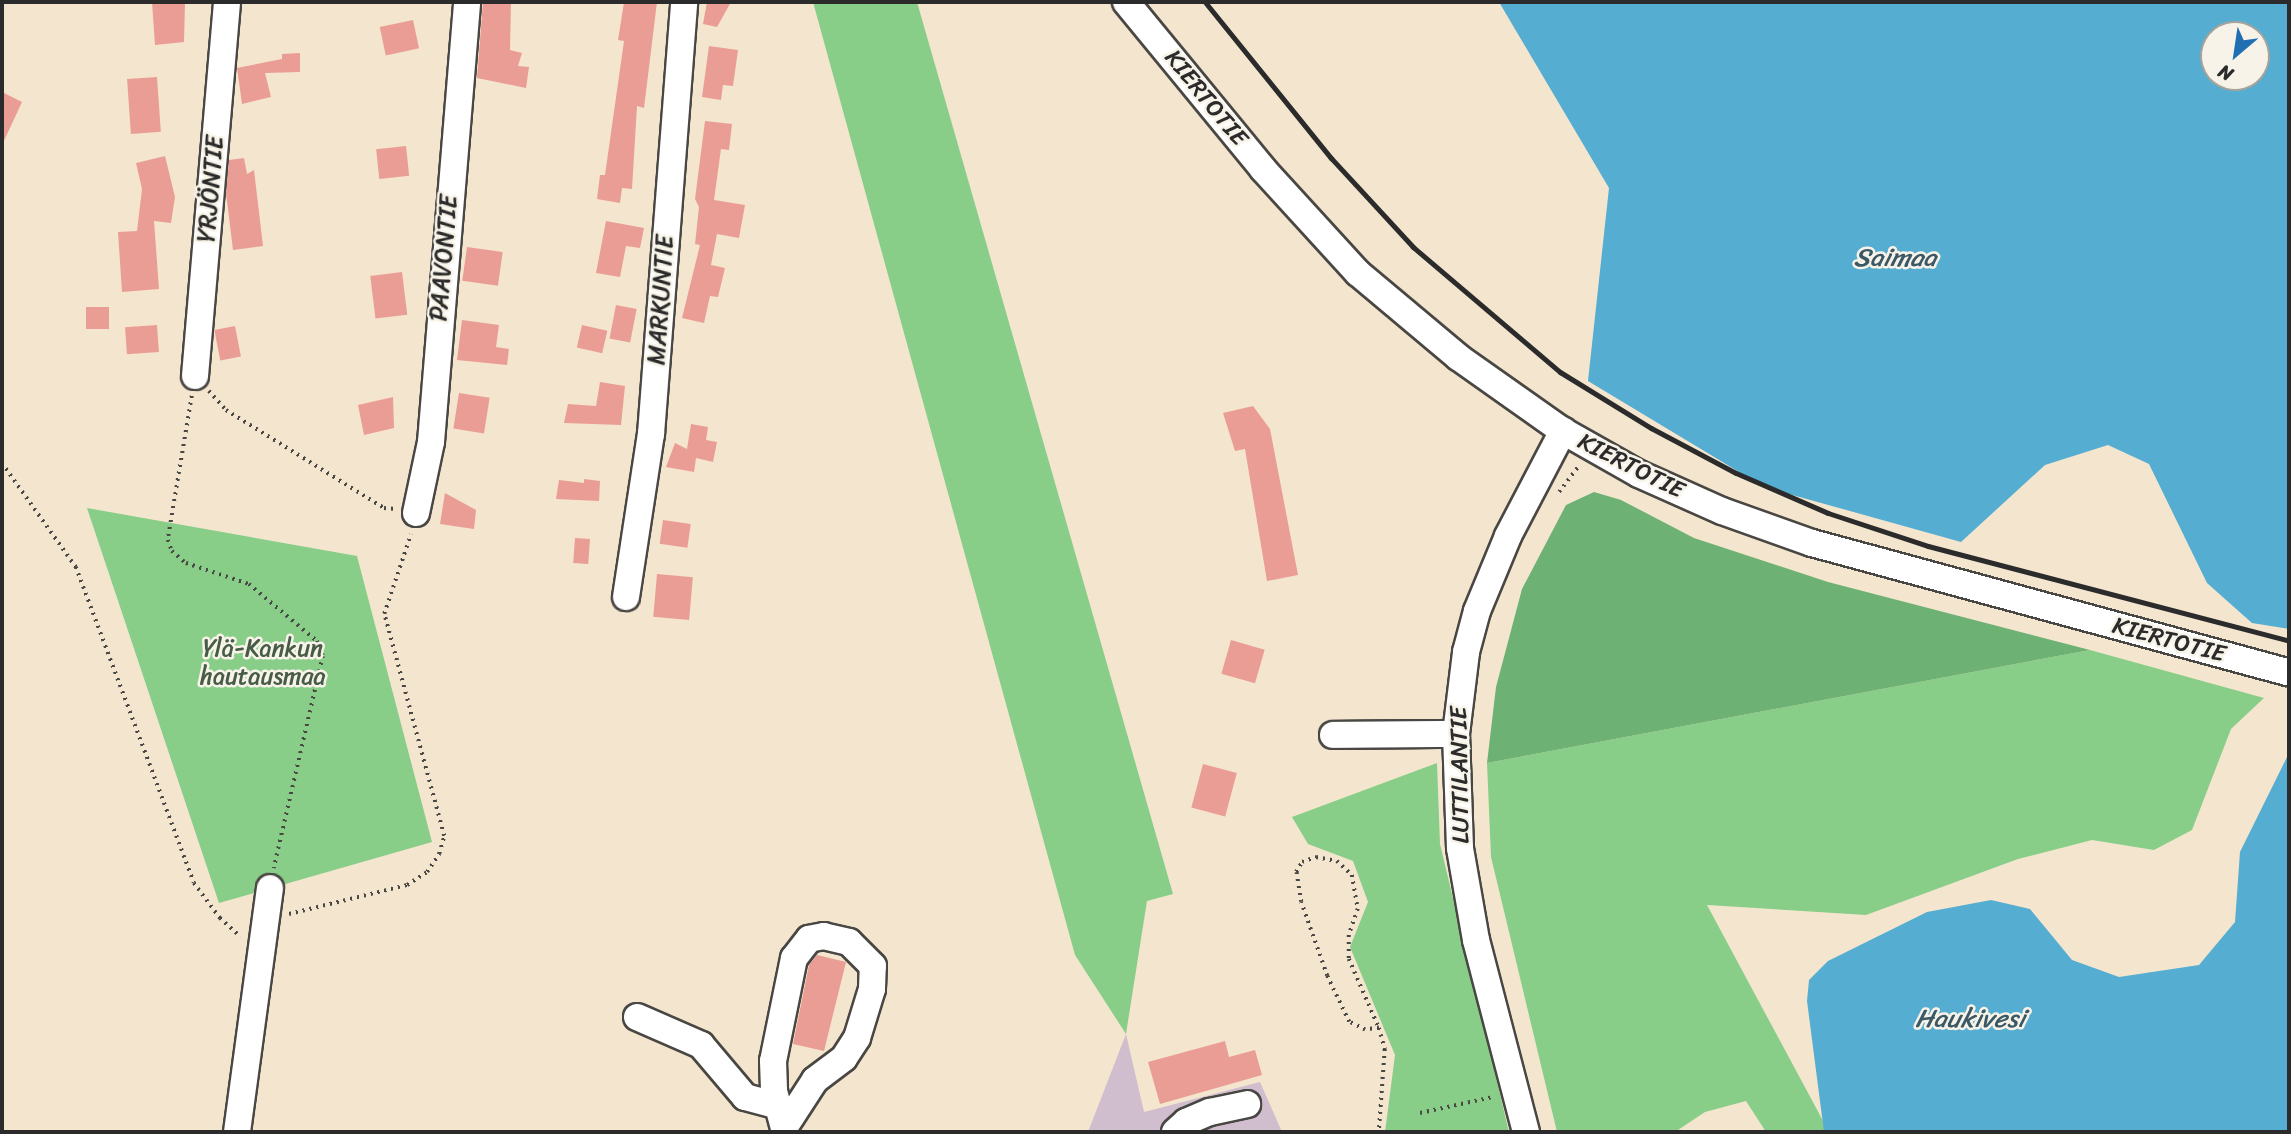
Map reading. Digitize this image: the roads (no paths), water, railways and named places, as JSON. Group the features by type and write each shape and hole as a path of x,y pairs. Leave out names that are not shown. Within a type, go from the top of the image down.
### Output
{"street":[{"name":"YRJÖNTIE","path":"195,376 227,2"},
{"name":"PAAVONTIE","path":"416,513 431,442 467,2"},
{"name":"MARKUNTIE","path":"626,597 650,434 684,2"},
{"name":"KIERTOTIE","path":"1126,2 1263,169 1359,273 1558,439 1710,506 1812,543 2289,673"},
{"name":"LUTTILANTIE","path":"1526,1132 1476,940 1460,848 1456,734 1464,662 1477,611 1508,536 1558,439"},
{"path":"1334,735 1456,734"},
{"path":"237,1132 270,888"},
{"path":"824,936 849,942 873,966 872,989 857,1038 844,1058 815,1080 782,1122 773,1060 794,958 809,939 824,936"},
{"path":"637,1017 701,1045 745,1097 782,1122"},
{"path":"1175,1132 1198,1117 1247,1104"}],"water":[{"name":"Saimaa","path":"1499,2 2289,2 2289,629 2252,623 2207,583 2149,464 2108,445 2045,465 1961,542 1764,487 1588,381 1609,188"},
{"name":"Haukivesi","path":"2289,753 2289,1132 1824,1132 1807,1001 1809,980 1828,961 1927,912 1991,900 2030,909 2072,960 2119,977 2199,965 2235,922 2240,852"}],"railway":[{"path":"1205,2 1331,158 1413,247 1560,372 1651,428 1736,473 1828,513 1928,546 2289,641"}],"park label":[{"name":"Ylä-Kankun hautausmaa","path":"263,663"}]}
